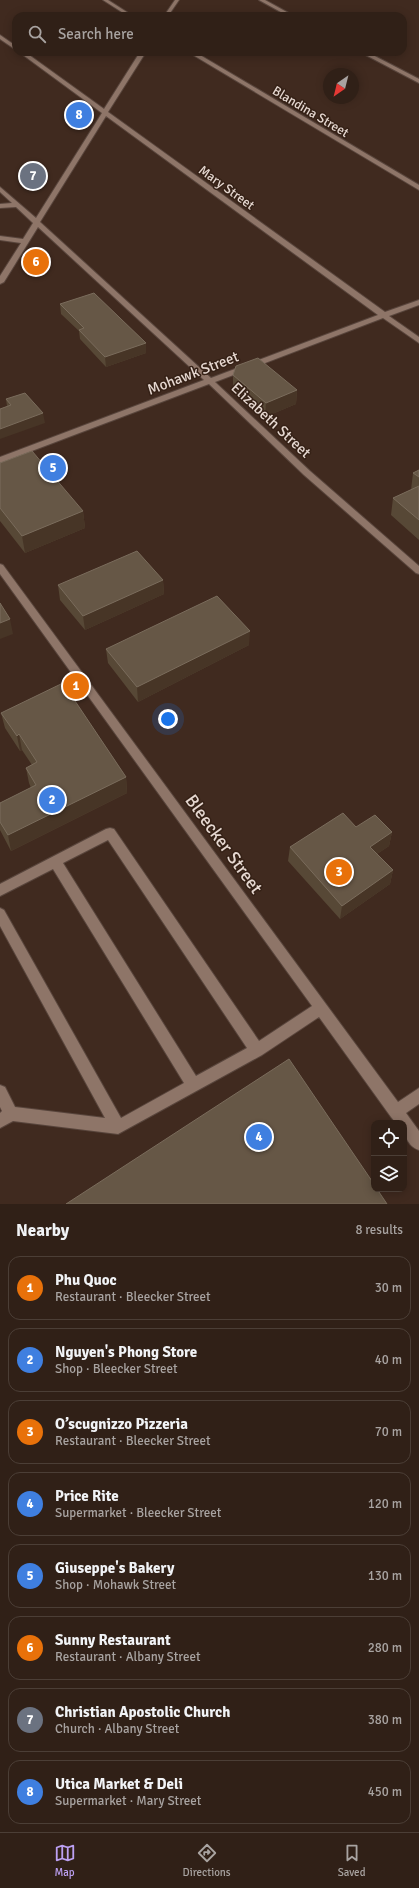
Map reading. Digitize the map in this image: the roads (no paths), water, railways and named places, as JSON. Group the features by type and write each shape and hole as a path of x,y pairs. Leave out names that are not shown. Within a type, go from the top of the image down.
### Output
{"street":[{"path":"105,0 124,12"},
{"path":"169,12 177,0"},
{"path":"261,0 284,12"},
{"path":"0,37 12,45"},
{"name":"Mary Street","path":"27,56 419,341"},
{"path":"0,282 106,114 141,56"},
{"name":"Blandina Street","path":"198,56 419,188"},
{"path":"371,56 419,81"},
{"name":"Elizabeth Street","path":"0,189 210,381 306,473 419,571"},
{"path":"0,206 18,205"},
{"path":"0,238 26,241"},
{"name":"Mohawk Street","path":"0,460 419,302"},
{"name":"Bleecker Street","path":"0,567 419,1143"},
{"path":"0,890 110,832 257,1050"},
{"path":"55,861 193,1085"},
{"path":"0,914 118,1127"},
{"path":"0,1092 5,1117 118,1127 257,1050 321,1008"},
{"path":"396,1112 419,1095"}],"place":[{"name":"Utica Market & Deli","path":"79,115"},
{"name":"Christian Apostolic Church","path":"33,176"},
{"name":"Sunny Restaurant","path":"36,262"},
{"name":"Giuseppe's Bakery","path":"53,468"},
{"name":"Phu Quoc","path":"76,686"},
{"name":"Nguyen's Phong Store","path":"52,800"},
{"name":"O’scugnizzo Pizzeria","path":"339,872"},
{"name":"Price Rite","path":"259,1137"}]}
